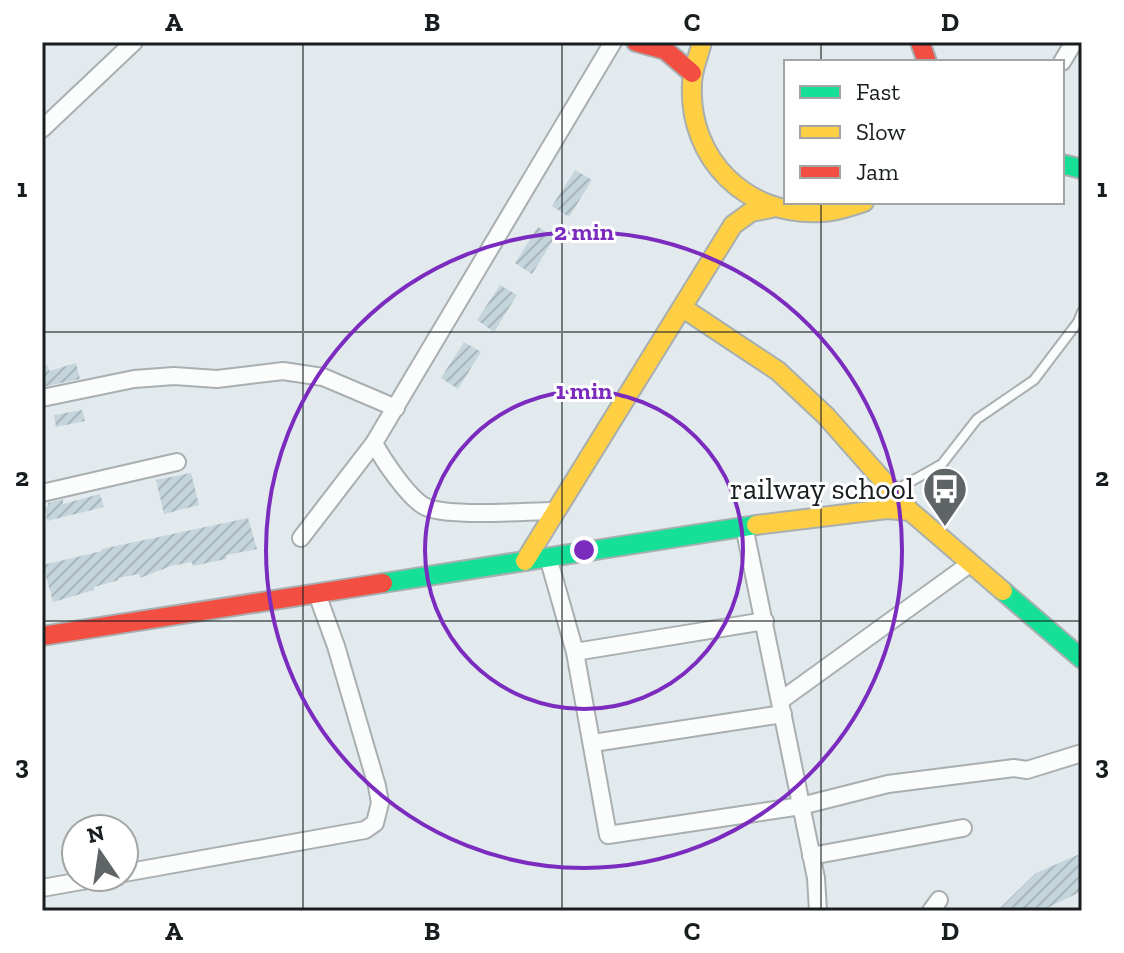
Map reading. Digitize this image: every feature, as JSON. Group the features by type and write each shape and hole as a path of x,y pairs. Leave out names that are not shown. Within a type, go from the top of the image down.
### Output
{"street":[{"path":"42,129 134,42"},
{"path":"301,538 374,443 613,42"},
{"path":"636,42 665,50 692,73"},
{"path":"665,50 700,42 692,73 690,103 696,133 710,160 729,183 757,202 787,212 819,214 856,204"},
{"path":"1063,60 1074,42"},
{"path":"729,183 735,205 733,225"},
{"path":"525,561 733,225 751,212 772,208"},
{"path":"683,308 778,371 826,416 910,511 1082,659"},
{"path":"42,398 134,379 174,376 217,379 283,371 323,377 396,408"},
{"path":"374,443 397,478 424,507 452,512 554,511"},
{"path":"42,493 177,462"},
{"path":"42,636 744,526 887,509 910,511"},
{"path":"744,526 811,856 818,911"},
{"path":"548,557 575,652 608,835 801,806 888,784 1014,768 1027,770 1082,753"},
{"path":"593,743 782,707 971,563"},
{"path":"140,870 365,830 375,823 380,803 377,786 336,646 317,594"},
{"path":"575,652 765,621"},
{"path":"811,856 963,828"}],"lane":[{"path":"893,491 942,464 977,419 1034,380 1078,322 1082,312"}],"building":[{"path":"575,170 592,180 569,217 552,206"},
{"path":"538,227 555,237 532,274 515,263"},
{"path":"500,285 517,295 494,332 477,320"},
{"path":"464,342 481,352 458,389 441,378"},
{"path":"76,363 80,379 42,387 42,366 48,365 49,371"},
{"path":"82,410 85,421 56,427 54,415"},
{"path":"191,473 199,505 164,514 156,480"},
{"path":"100,494 104,507 47,521 45,508 48,503 63,499 63,504"},
{"path":"248,518 257,549 193,566 192,562 171,566 140,578 139,574 118,578 94,587 94,590 53,602 43,565 102,549"},
{"path":"1082,853 1082,891 1041,911 997,911 1036,873"}],"traffic: fast":[{"path":"1064,164 1082,169"},
{"path":"383,583 756,525"},
{"path":"1003,591 1082,659"}],"traffic: slow":[{"path":"702,42 692,79 693,111 700,136 727,178 769,205 795,211 827,212 857,204"},
{"path":"525,561 733,225 751,212 772,208"},
{"path":"683,308 778,371 826,416 910,511 1003,591"},
{"path":"756,525 887,509 910,511"}],"traffic: jam":[{"path":"636,42 665,50 692,73"},
{"path":"920,42 926,60"},
{"path":"42,636 383,583"}],"place":[{"name":"railway school","path":"945,528"}]}
